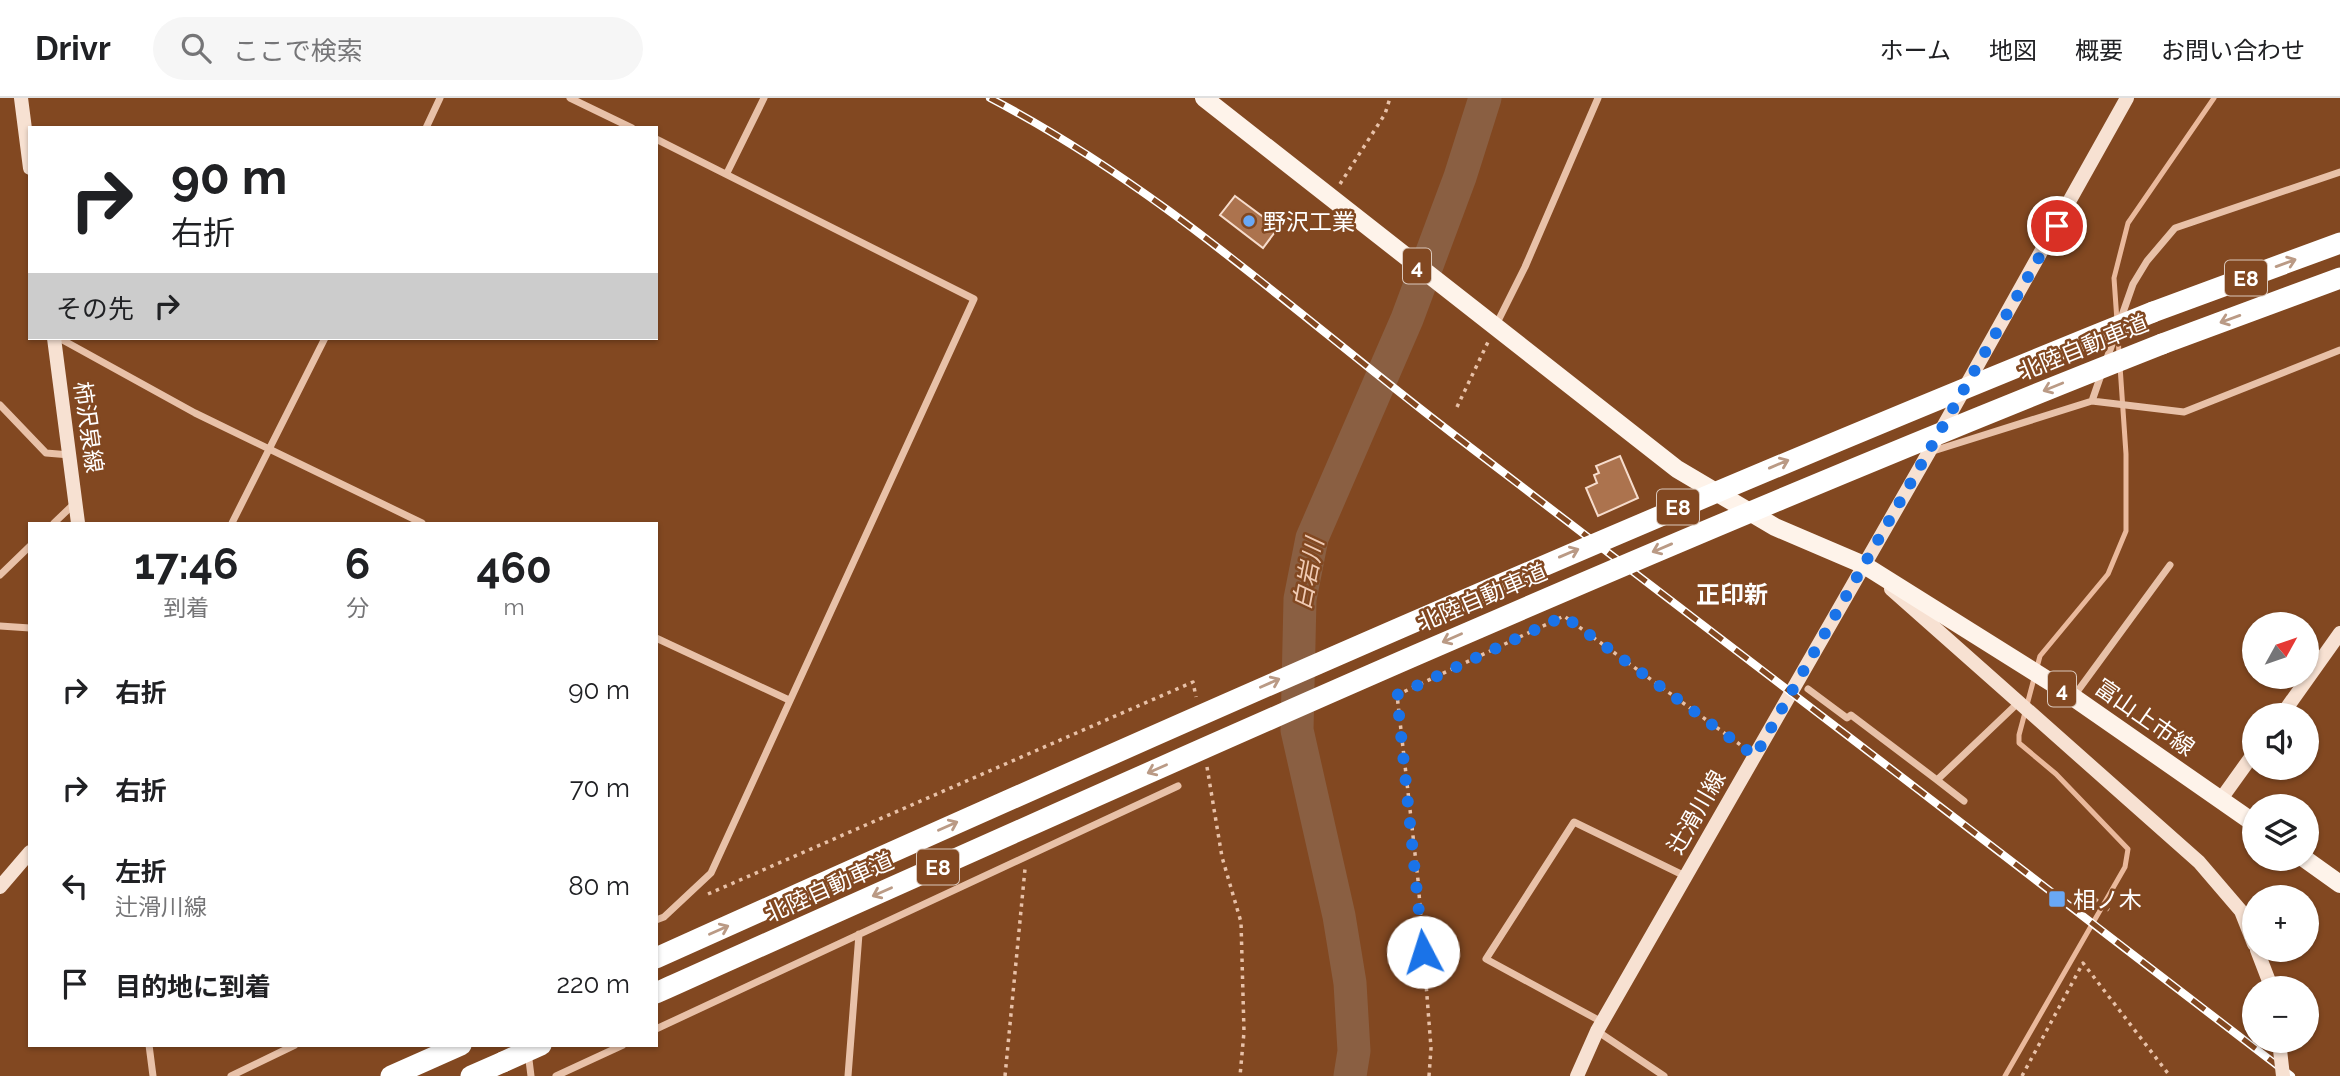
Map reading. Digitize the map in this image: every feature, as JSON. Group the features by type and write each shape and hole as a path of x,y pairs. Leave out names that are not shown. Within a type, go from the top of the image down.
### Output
{"highway":[{"name":"北陸自動車道","path":"658,957 1481,590 2152,312 2340,243"},
{"name":"北陸自動車道","path":"658,992 1506,615 1788,495 2162,344 2340,278"},
{"path":"391,1076 456,1047"},
{"path":"471,1076 537,1047"}],"main road":[{"path":"21,98 28,152"},
{"name":"4","path":"1204,98 1676,469 1775,527 1864,565"},
{"name":"辻滑川線","path":"1577,1076 1600,1027 1929,452 2127,98"},
{"name":"柿沢泉線","path":"54,340 78,522"},
{"path":"1864,565 2199,862 2242,914"},
{"name":"富山上市線","path":"1864,565 2073,697 2242,814"},
{"path":"2290,703 2340,633"},
{"path":"2221,799 2242,770"},
{"path":"0,887 28,854"},
{"path":"2319,869 2340,884"},
{"path":"2280,1053 2283,1076"}],"street":[{"path":"427,126 440,98"},
{"path":"570,98 628,126"},
{"path":"727,173 764,98"},
{"path":"1494,328 1525,267 1598,98"},
{"path":"658,140 974,299 710,873 664,917 658,919"},
{"path":"2092,401 2133,284 2147,261 2175,228 2340,173"},
{"path":"64,340 195,413 420,522"},
{"path":"233,522 323,340"},
{"path":"1929,452 2092,401 2184,412 2340,351"},
{"path":"0,405 46,453 70,455"},
{"path":"55,522 76,502"},
{"path":"0,575 28,548"},
{"path":"2073,697 2170,565"},
{"path":"0,626 28,628"},
{"path":"658,639 789,700"},
{"path":"1808,689 1847,718 1851,715 1964,801"},
{"path":"1937,780 2019,702"},
{"path":"658,1028 1178,786"},
{"path":"1664,1076 1600,1027 1486,959 1574,822 1686,876"},
{"path":"848,1076 859,934"},
{"path":"149,1047 153,1076"},
{"path":"231,1076 291,1047"},
{"path":"526,1047 531,1076"},
{"path":"556,1076 619,1047"}],"path":[{"path":"1335,201 1385,114 1390,98"},
{"path":"1457,407 1494,328"},
{"path":"1429,1076 1431,1048 1418,880 1397,695 1564,616 1755,756"},
{"path":"1005,1076 1026,856"},
{"path":"2095,899 2109,910"},
{"path":"2022,1076 2083,963 2170,1076"}],"building":[{"name":"野沢工業","path":"1235,196 1278,228 1263,248 1220,215"},
{"path":"1620,456 1638,498 1598,516 1586,488 1597,483 1594,475 1599,473 1596,466"}],"waterway":[{"name":"白岩川","path":"1350,1076 1354,1051 1350,983 1339,916 1297,730 1300,599 1312,538 1407,319 1460,177 1485,98"},
{"path":"2117,321 2114,278 2128,223 2214,98"},
{"path":"2118,331 2119,356"},
{"path":"2005,1076 2125,867 2128,849 2056,774 2019,743 2040,656 2108,574 2126,531 2126,454 2120,366"}],"railway":[{"path":"990,98 1053,133 1172,213 1453,434 2291,1076"}],"place":[{"name":"野沢工業","path":"1249,221"},
{"name":"相ノ木","path":"2057,899"}],"district":[{"name":"正印新","path":"1732,594"}],"route":[{"path":"1423,952 1418,880 1397,695 1564,616 1755,756 2057,226"}]}
